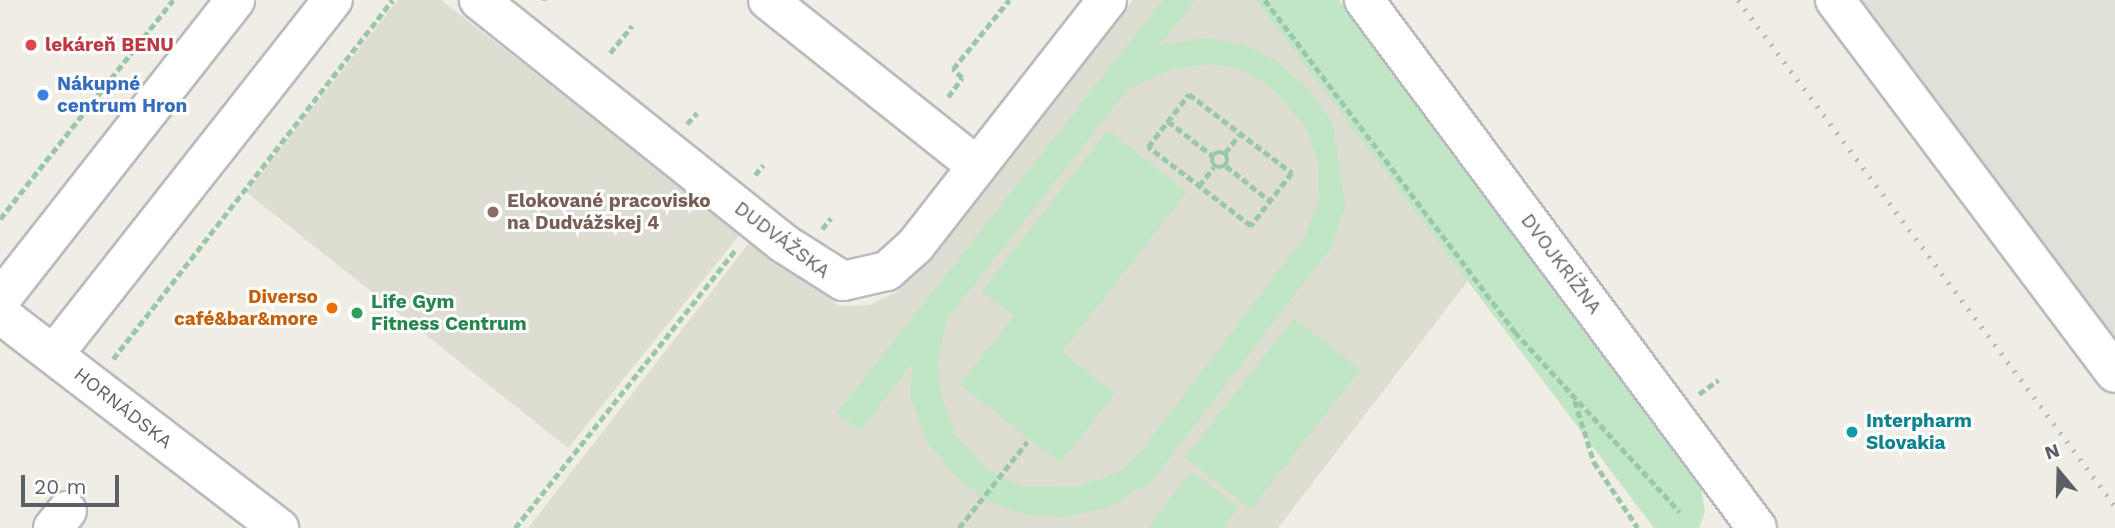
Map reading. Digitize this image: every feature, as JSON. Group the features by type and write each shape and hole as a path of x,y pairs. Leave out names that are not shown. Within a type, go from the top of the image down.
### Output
{"street":[{"path":"0,300 235,0"},
{"path":"54,354 333,0"},
{"name":"DUDVÁŽSKA","path":"479,0 832,279 857,281 898,264 1107,0"},
{"path":"768,0 977,166"},
{"name":"DVOJKRÍŽNA","path":"1364,0 1746,523"},
{"path":"1835,0 2115,373"},
{"name":"HORNÁDSKA","path":"0,314 279,528"}],"path":[{"path":"0,219 173,0"},
{"path":"93,384 392,0"},
{"path":"947,100 962,78 953,69 1009,0"},
{"path":"1265,0 1515,332 1680,512"},
{"path":"610,53 632,26"},
{"path":"1189,94 1292,173 1251,226 1148,147 1168,121 1189,94"},
{"path":"1168,121 1213,156 1214,167 1199,186"},
{"path":"1213,156 1225,153 1240,134"},
{"path":"1225,153 1226,166"},
{"path":"1214,167 1226,166 1270,201"},
{"path":"515,528 738,246"},
{"path":"1692,398 1718,380"},
{"path":"1574,397 1594,462 1638,528"},
{"path":"959,528 1027,442"}],"shaded area":[{"name":"Elokované pracovisko na Dudvážskej 4","path":"398,0 441,0 741,233 568,448 246,192"},
{"path":"1133,0 1256,0 1470,278 1278,528 528,528 753,238 839,306 870,305 900,290"},
{"path":"1852,0 2115,0 2115,352"}],"green space":[{"path":"1163,0 1196,0 1159,46 1205,38 1245,45 1275,60 1309,90 1333,124 1345,205 1333,245 1151,482 1107,508 1063,517 1028,515 992,503 960,481 928,443 910,396 912,364 860,431 837,413","holes":["1212,64 1241,69 1273,89 1307,129 1318,164 1319,200 1304,237 1142,450 1119,472 1076,487 1021,486 987,470 954,433 941,393 938,361 947,319 1129,88 1173,69"]},
{"path":"1256,0 1339,0 1684,462 1701,487 1705,512 1699,528 1654,528"},
{"path":"1108,130 1187,192 1062,352 1115,394 1060,463 960,384 1014,316 982,291"},
{"path":"1294,318 1360,370 1251,509 1185,457"},
{"path":"1191,471 1239,507 1223,528 1148,528"}],"railway":[{"path":"1738,0 2115,506"}],"place":[{"name":"lekáreň BENU","path":"31,45"},
{"name":"Nákupné centrum Hron","path":"43,95"},
{"name":"Elokované pracovisko na Dudvážskej 4","path":"493,212"},
{"name":"Diverso café&bar&more","path":"332,308"},
{"name":"Life Gym Fitness Centrum","path":"357,313"},
{"name":"Interpharm Slovakia","path":"1852,432"}]}
